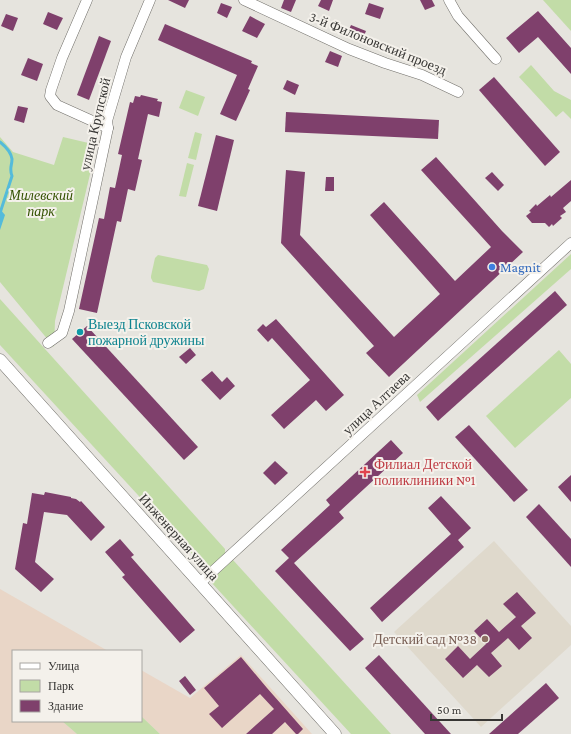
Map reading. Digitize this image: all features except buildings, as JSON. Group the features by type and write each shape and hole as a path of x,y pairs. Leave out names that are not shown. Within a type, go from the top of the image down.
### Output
{"main road":[{"name":"Инженерная улица","path":"0,360 335,734"}],"street":[{"path":"87,0 62,58 50,96 57,105 108,128"},
{"name":"улица Крупской","path":"48,343 62,333 69,311 108,128 107,121 126,57 150,0"},
{"name":"3-й Филоновский проезд","path":"244,0 349,50 386,64 422,75 458,92"},
{"path":"448,0 458,16 496,59"},
{"name":"улица Алтаева","path":"200,583 571,243"}],"shaded area":[{"name":"Детский сад №38","path":"494,541 571,626 571,645 481,727 394,632"},
{"path":"0,589 106,650 12,650 12,722 63,722 77,734 0,734"},
{"path":"241,655 312,734 160,734 142,717 142,671 190,698"}],"green space":[{"path":"543,0 571,0 571,31"},
{"path":"531,65 554,91 571,100 571,119 563,111 556,117 519,77"},
{"path":"186,90 205,97 198,116 179,108"},
{"path":"195,132 202,134 196,160 188,158"},
{"name":"Милевский парк","path":"0,137 13,152 54,165 63,137 97,145 55,321 54,347 0,282"},
{"path":"187,163 194,165 186,197 179,196"},
{"path":"571,254 571,269 420,402 417,395"},
{"path":"158,255 207,265 209,269 204,289 199,291 153,282 151,276 155,258"},
{"path":"0,299 225,549 225,559 212,570 206,569 0,345"},
{"path":"559,350 571,364 571,398 515,448 486,416"},
{"path":"233,560 391,734 351,734 210,581"},
{"path":"142,717 160,734 77,734 63,722 142,722"}],"water":[{"path":"0,209 5,215 0,230"}],"waterway":[{"path":"0,142 6,147 12,159 12,176 0,213"}],"place":[{"name":"Magnit","path":"492,267"},
{"name":"Выезд Псковской пожарной дружины","path":"80,332"},
{"name":"Филиал Детской поликлиники №1","path":"365,472"},
{"name":"Детский сад №38","path":"485,639"}]}
